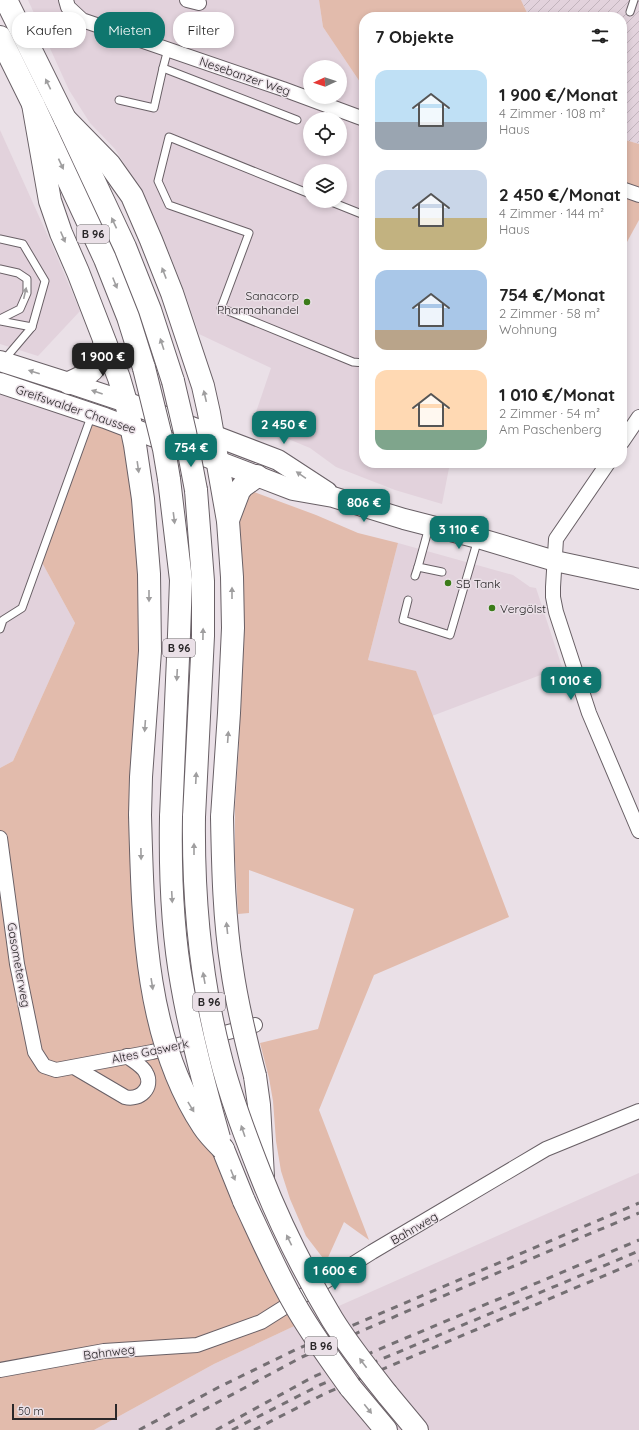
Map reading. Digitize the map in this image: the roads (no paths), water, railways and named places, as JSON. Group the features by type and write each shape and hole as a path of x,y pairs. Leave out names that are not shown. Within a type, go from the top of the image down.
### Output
{"highway":[{"name":"B 96","path":"6,0 65,119 138,277 173,381 185,432 196,490 203,581 203,636 194,817 194,866 197,918 202,966 212,1019 229,1088 246,1137 289,1240 332,1319 387,1394 417,1430"},
{"name":"B 96","path":"0,37 105,259 128,317 144,368 163,441 181,580 170,865 173,909 182,984 187,1015 200,1068 223,1149 260,1236 294,1304 350,1387 386,1430"},
{"path":"33,104 50,201 61,233 78,272 119,378 126,402 132,428 142,499 149,574 150,651 141,777 140,815 142,898 145,932 155,999 165,1046 172,1067 187,1099 204,1127 223,1149"},
{"path":"65,119 110,165 132,196 152,240 172,293 203,386 228,521 232,577 233,628 222,817 228,944 239,1008 256,1084 261,1132 263,1180"},
{"path":"69,383 88,374 95,368 105,343"},
{"path":"228,521 239,491 243,486 257,476"}],"main road":[{"name":"Greifswalder Chaussee","path":"1,362 126,402 278,460 334,496"},
{"name":"Greifswalder Chaussee","path":"0,384 132,428 293,490 334,496 404,519 478,538 555,561 639,579"}],"street":[{"name":"Nesebanzer Weg","path":"66,0 68,7 82,20 359,117"},
{"path":"627,191 639,195"},
{"path":"627,435 638,419"},
{"path":"605,468 556,539 553,597 556,612 589,713 639,831"},
{"name":"Gasometerweg","path":"0,838 18,971 34,1052 44,1066"},
{"name":"Altes Gaswerk","path":"44,1066 56,1070 152,1052 255,1025"},
{"path":"74,1067 125,1097 138,1097 143,1094 146,1089 148,1078 145,1070 127,1056"},
{"name":"Bahnweg","path":"0,1370 104,1350 197,1345 261,1322 372,1252 546,1150 639,1111"}],"lane":[{"path":"630,12 634,0"},
{"path":"119,100 154,108 168,49"},
{"path":"163,68 297,120"},
{"path":"303,191 169,137 158,181 169,205 249,233 221,308 353,362 359,363"},
{"path":"346,208 359,213"},
{"path":"0,240 23,244 45,281 32,327 1,362"},
{"path":"0,269 18,273 27,279 27,293 20,309 0,320"},
{"path":"0,320 32,327"},
{"path":"0,629 3,620 22,608 92,414"},
{"path":"415,576 429,526"},
{"path":"408,600 403,620 450,635 478,538"},
{"path":"418,567 442,572"},
{"path":"459,577 467,579"}],"railway":[{"path":"139,1430 219,1387 297,1349 639,1203"},
{"path":"166,1430 302,1357 639,1213"},
{"path":"216,1430 313,1377 639,1240"},
{"path":"232,1430 320,1385 639,1251"},
{"path":"254,1430 326,1393 639,1261"}],"place":[{"name":"Sanacorp Pharmahandel","path":"307,302"},
{"name":"SB Tank","path":"448,583"},
{"name":"Vergölst","path":"492,608"}]}
